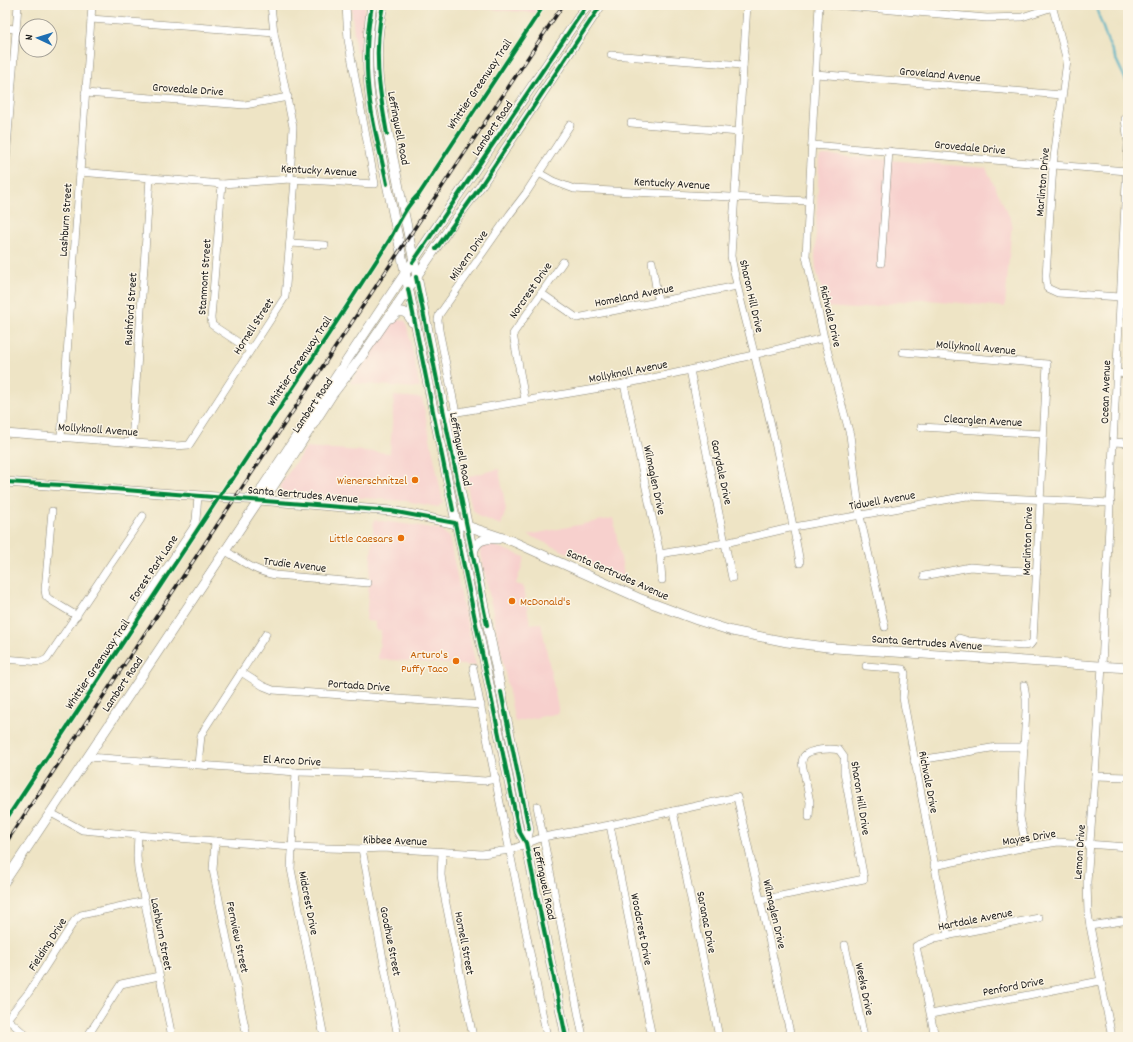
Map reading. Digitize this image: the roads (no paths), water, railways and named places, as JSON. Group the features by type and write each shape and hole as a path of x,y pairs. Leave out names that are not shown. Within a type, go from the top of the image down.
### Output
{"main road":[{"name":"Leffingwell Road","path":"372,5 367,38 366,58 369,90 455,523 519,831 526,843 566,1037"},
{"name":"Leffingwell Road","path":"383,5 379,28 377,63 379,87 416,277 529,829 526,843"},
{"name":"Lambert Road","path":"259,500 262,488 587,5"},
{"name":"Lambert Road","path":"5,881 259,500 272,488 332,395 377,334 480,187 601,5"},
{"path":"409,241 418,243 441,221"},
{"path":"377,334 394,314 401,312 409,315 417,333"},
{"name":"Santa Gertrudes Avenue","path":"5,482 390,511 455,523 512,541 641,599 697,620 739,632 787,642 835,648 1128,668"},
{"path":"474,559 475,547 482,540 491,539 512,541"}],"street":[{"path":"5,172 8,101 18,5"},
{"name":"Lashburn Street","path":"61,438 92,5"},
{"name":"Hornell Street","path":"189,445 285,297 290,243 293,127 274,33 271,5"},
{"name":"Kentucky Avenue","path":"80,172 222,184 292,179 375,184 348,40 346,5"},
{"name":"Sharon Hill Drive","path":"747,5 732,256 737,286 755,355 794,527 800,563"},
{"name":"Richvale Drive","path":"819,5 806,256 824,338 850,435 860,516 885,627"},
{"path":"833,5 987,18 1022,17 1052,6"},
{"name":"Marlinton Drive","path":"1052,6 1067,61 1053,165 1046,276 1047,288 1058,293 1121,297"},
{"path":"91,19 274,33"},
{"path":"5,28 16,29"},
{"path":"611,55 743,65"},
{"name":"Groveland Avenue","path":"816,74 1062,95"},
{"name":"Grovedale Drive","path":"85,93 245,105 288,97"},
{"name":"Ocean Avenue","path":"1102,666 1127,171 1128,143 1125,119"},
{"path":"631,123 739,132"},
{"name":"Milvern Drive","path":"456,413 439,330 439,315 539,173 570,125"},
{"name":"Grovedale Drive","path":"812,145 1127,171"},
{"path":"881,263 889,151"},
{"name":"Kentucky Avenue","path":"539,173 553,181 574,189 808,201"},
{"name":"Rushford Street","path":"132,442 150,178"},
{"name":"Stanmont Street","path":"222,184 211,318 212,325 250,350"},
{"path":"290,243 325,245"},
{"name":"Norcrest Drive","path":"525,400 513,334 563,262"},
{"path":"652,262 658,302"},
{"name":"Homeland Avenue","path":"542,294 577,318 737,286"},
{"name":"Mollyknoll Avenue","path":"434,416 624,384 824,338"},
{"name":"Mollyknoll Avenue","path":"903,352 1047,364"},
{"name":"Marlinton Drive","path":"959,638 969,641 1023,646 1030,645 1033,641 1047,364"},
{"name":"Garydale Drive","path":"690,370 732,578"},
{"path":"1116,373 1128,374"},
{"name":"Wilmaglen Drive","path":"624,384 660,554 662,580"},
{"name":"Clearglen Avenue","path":"920,427 1044,434"},
{"name":"Mollyknoll Avenue","path":"5,433 175,446 189,445"},
{"path":"1114,442 1128,444"},
{"name":"Forest Park Lane","path":"87,688 193,528 196,520 198,496"},
{"name":"Tidwell Avenue","path":"660,554 725,543 794,527 967,496 1111,503"},
{"path":"52,511 45,590 46,596 77,616"},
{"path":"5,659 41,662 47,659 142,516"},
{"name":"Trudie Avenue","path":"226,550 250,567 261,572 275,575 368,583"},
{"path":"924,576 970,567 1037,572"},
{"path":"198,764 200,736 204,728 266,634"},
{"name":"Richvale Drive","path":"866,666 903,669 905,673 903,698 948,936"},
{"name":"Lemon Drive","path":"1102,666 1096,776 1087,882 1090,926 1112,1037"},
{"path":"473,668 547,1037"},
{"name":"Portada Drive","path":"241,672 263,686 273,690 481,705"},
{"path":"1024,685 1026,698 1020,817 1026,847"},
{"path":"914,761 997,747 1024,747"},
{"name":"Sharon Hill Drive","path":"761,900 864,879 844,772 844,757 839,750 832,748 814,751 803,757 802,763 810,802 809,817"},
{"name":"El Arco Drive","path":"88,757 296,772 388,774 485,781 496,779"},
{"name":"Midcrest Drive","path":"296,772 291,869 324,1037"},
{"path":"1096,776 1128,777"},
{"name":"Wilmaglen Drive","path":"738,797 791,1037"},
{"name":"Kibbee Avenue","path":"51,813 82,830 292,847 362,850 383,848 442,853 482,854 510,850 543,837 738,797"},
{"name":"Leffingwell Road","path":"537,806 583,1037"},
{"name":"Saranac Drive","path":"673,811 719,1037"},
{"name":"Woodcrest Drive","path":"610,824 652,1037"},
{"name":"Lashburn Street","path":"138,835 137,856 144,902 172,1037"},
{"name":"Fernview Street","path":"215,841 213,870 247,1037"},
{"name":"Mayes Drive","path":"934,866 1058,842 1128,847"},
{"name":"Goodhue Street","path":"362,850 398,1037"},
{"name":"Hornell Street","path":"442,853 441,875 443,889 473,1037"},
{"name":"Fielding Drive","path":"6,1018 29,992 75,920 81,915 144,902"},
{"name":"Hartdale Avenue","path":"931,1014 916,946 935,938 1039,918"},
{"path":"1090,926 1122,920 1128,921"},
{"name":"Weeks Drive","path":"845,945 864,1037"},
{"path":"87,1037 121,984 159,976"},
{"name":"Penford Drive","path":"931,1014 1100,981"},
{"path":"931,1014 935,1037"},
{"path":"6,1018 28,1037"}],"waterway":[{"path":"1095,5 1108,42 1128,85"}],"railway":[{"path":"5,844 563,5"}],"place":[{"name":"Wienerschnitzel","path":"415,480"},
{"name":"Little Caesars","path":"401,538"},
{"name":"McDonald's","path":"512,601"},
{"name":"Arturo's Puffy Taco","path":"456,661"}]}
